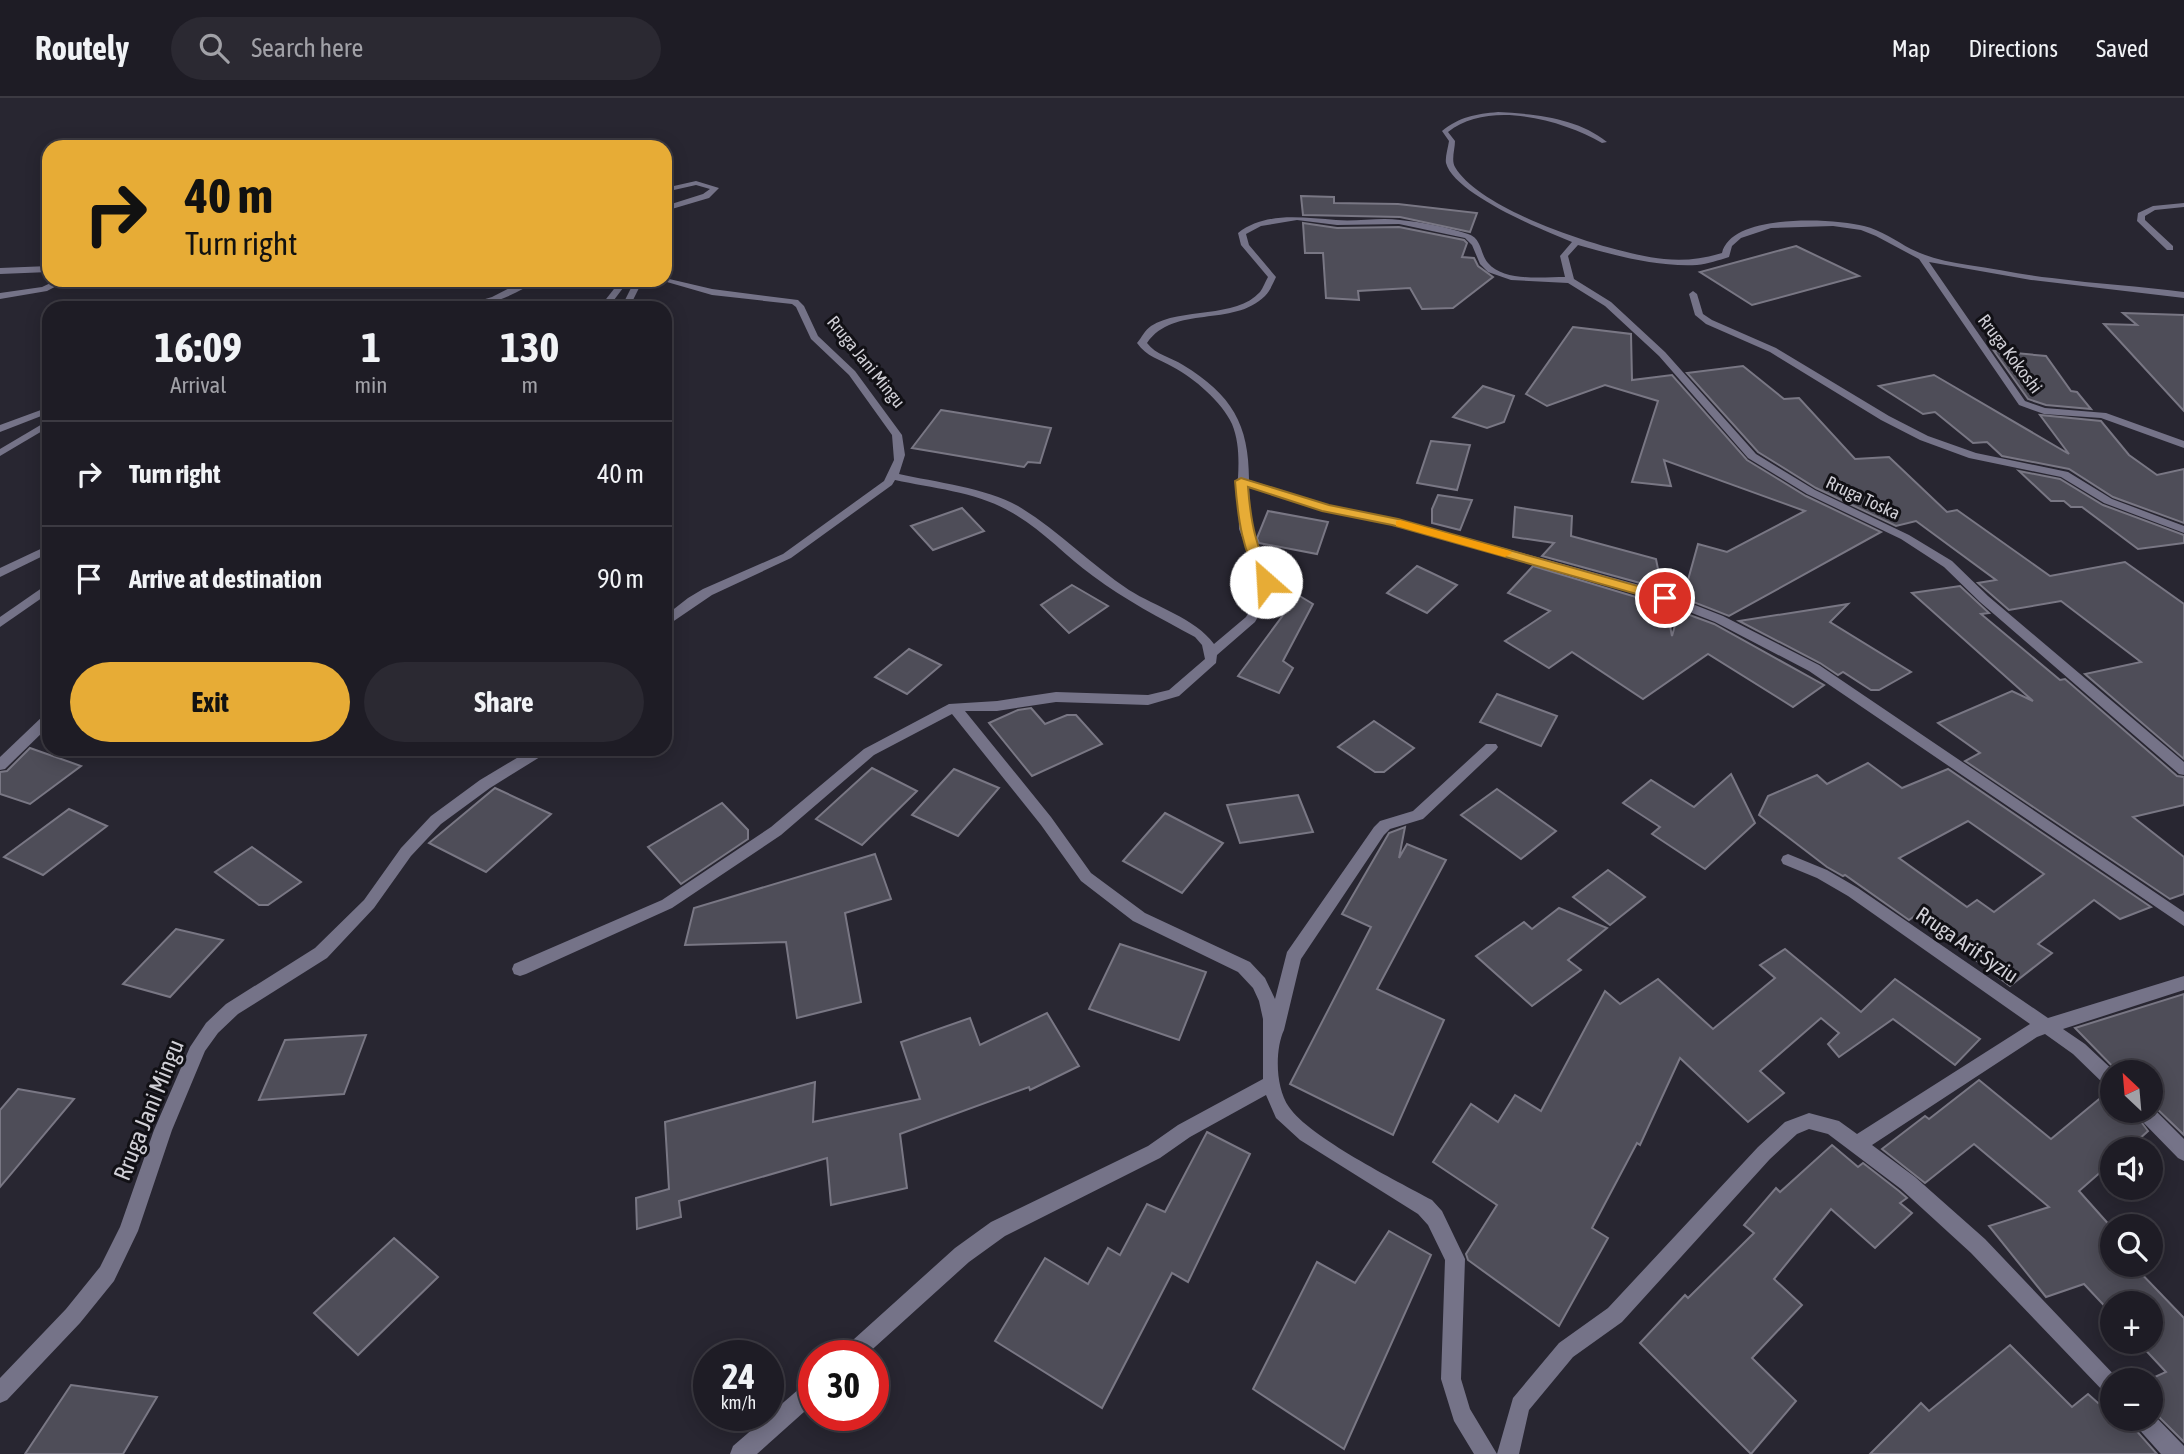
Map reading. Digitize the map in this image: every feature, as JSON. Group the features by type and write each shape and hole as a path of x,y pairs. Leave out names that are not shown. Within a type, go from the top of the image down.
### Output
{"street":[{"path":"1604,142 1583,130 1553,120 1503,111 1473,113 1460,118 1444,132 1452,147 1449,162 1454,172 1470,187 1515,214 1577,241 1643,260 1705,263 1726,255 1729,245 1739,236 1756,230 1782,225 1830,223 1874,231 1922,257 2022,277 2184,295"},
{"path":"672,188 696,183 715,188 706,196 672,207"},
{"path":"2170,248 2141,221 2141,215 2153,208 2184,205"},
{"path":"1212,652 1245,624 1261,605 1266,592 1266,582 1251,551 1245,530 1241,481 1244,447 1238,422 1195,379 1178,366 1150,352 1142,343 1144,337 1161,326 1240,306 1266,293 1272,277 1245,245 1242,233 1248,228 1273,220 1297,218 1337,223 1399,222 1468,236 1476,243 1483,263 1501,275 1570,280 1564,256 1577,241"},
{"name":"Rruga Kokoshi","path":"1922,257 2022,403 2044,411 2102,415 2184,445"},
{"path":"0,271 42,268"},
{"name":"Rruga Toska","path":"1570,280 1608,304 1662,354 1752,456 1811,492 1905,537 1948,564 1984,599 2184,770"},
{"name":"Rruga Jani Mingu","path":"672,282 712,292 789,300 800,306 814,337 852,373 897,435 901,459 892,476"},
{"path":"0,296 48,287"},
{"path":"487,301 518,287"},
{"path":"608,301 620,287"},
{"path":"1693,295 1699,315 1709,322 1773,350 1914,433 1949,449 1973,456 2064,474 2108,501 2184,530"},
{"path":"0,429 42,413"},
{"path":"0,453 42,427"},
{"path":"520,969 667,904 776,831 869,752 954,707 997,706 1056,697 1149,700 1174,692 1212,660 1212,652 1199,634 1127,594 1095,572 1032,518 992,498 892,476 888,483 788,555 721,583 696,597 672,617"},
{"path":"1241,481 1326,508 1376,517 1650,592 1719,619 1824,674 2184,920"},
{"path":"0,573 42,552"},
{"path":"0,622 42,592"},
{"path":"954,707 1046,821 1086,877 1139,918 1244,967 1256,977 1270,1005 1271,1083 1280,1109 1298,1129 1425,1207 1435,1218 1455,1259 1451,1380 1455,1398 1486,1454"},
{"path":"0,765 42,725"},
{"path":"1271,1054 1293,957 1379,831 1385,825 1418,816 1491,747"},
{"name":"Rruga Jani Mingu","path":"0,1393 73,1315 107,1274 128,1231 163,1130 193,1059 212,1028 232,1009 330,945 369,904 406,852 436,820 485,784 531,756"},
{"name":"Rruga Arif Syziu","path":"1788,860 1822,874 1853,892 2080,1049 2100,1068"},
{"path":"1856,1146 1969,1074 2008,1045 2046,1026 2184,983"},
{"path":"868,1340 962,1255 998,1229 1154,1152 1184,1131 1271,1083"},
{"path":"1508,1454 1520,1405 1566,1350 1615,1315 1764,1153 1791,1128 1809,1121 1833,1127 1908,1184 1978,1246 2100,1373"},
{"path":"2157,1124 2184,1152"},
{"path":"741,1454 798,1403"},
{"path":"2154,1431 2176,1454"}],"building":[{"path":"1301,196 1334,197 1334,203 1398,204 1477,213 1470,232 1400,217 1303,215"},
{"path":"1303,223 1337,228 1399,227 1464,240 1467,243 1462,257 1474,258 1478,266 1493,277 1453,308 1422,309 1410,288 1358,291 1359,300 1326,298 1323,253 1305,253"},
{"path":"1796,246 1859,276 1752,305 1700,272"},
{"path":"2123,313 2184,315 2184,411 2104,324 2137,325"},
{"path":"1573,327 1631,334 1632,380 1672,375 1747,460 1806,496 1881,532 1729,616 1683,598 1698,544 1727,552 1805,511 1664,460 1671,486 1632,482 1658,401 1605,385 1547,406 1526,394"},
{"path":"1994,351 2046,356 2071,391 2077,392 2091,409 2046,405 2028,399"},
{"path":"1743,366 1784,399 1799,398 1855,459 1889,457 1947,512 1957,510 2050,576 2125,562 2184,604 2184,759 2085,674 2141,662 2061,601 2009,610 1978,583 1996,580 1916,521 1896,526 1816,488 1758,452 1687,373"},
{"path":"1934,375 2069,454 2040,415 2101,421 2129,455 2157,475 2184,469 2184,523 2113,497 2069,469 2002,456 1987,442 1973,443 1935,412 1923,414 1879,386"},
{"path":"1483,386 1514,396 1504,422 1487,428 1453,417"},
{"path":"941,410 1051,428 1040,463 1028,462 1024,467 912,448"},
{"path":"1431,441 1470,445 1457,490 1417,483"},
{"path":"2019,471 2060,479 2103,505 2184,535 2184,543 2138,549 2082,507 2071,507 2064,501 2051,501"},
{"path":"1438,495 1472,500 1460,530 1432,523 1432,509"},
{"path":"1515,507 1572,516 1571,536 1656,559 1662,589 1542,556 1554,543 1513,537"},
{"path":"962,508 984,531 933,550 911,526"},
{"path":"1268,511 1328,522 1317,554 1259,543 1257,538"},
{"path":"1417,566 1457,585 1427,613 1387,593"},
{"path":"1533,566 1666,606 1672,636 1679,611 1714,624 1824,685 1793,707 1708,654 1643,699 1572,652 1549,668 1505,641 1550,611 1508,593"},
{"path":"1072,585 1108,606 1069,633 1041,605"},
{"path":"1960,586 1989,613 1981,614 2060,680 2065,679 2177,776 2184,777 2184,805 2133,817 2184,857 2184,894 2170,899 1965,761 1980,753 1938,723 2012,691 2033,701 1912,593"},
{"path":"1298,595 1313,604 1283,661 1293,668 1279,693 1238,676"},
{"path":"1848,604 1830,622 1911,672 1879,690 1871,690 1843,672 1838,675 1739,621"},
{"path":"909,649 941,665 907,694 875,677"},
{"path":"1497,694 1557,716 1541,746 1480,722"},
{"path":"1031,708 1045,724 1067,715 1076,715 1102,744 1032,776 989,723 1018,710"},
{"path":"1374,721 1414,748 1384,772 1375,772 1338,747"},
{"path":"30,748 42,752 42,756 53,756 81,766 30,804 0,794 0,772 7,771"},
{"path":"1868,763 1902,788 1948,769 2151,907 2120,919 2094,900 2038,944 2052,953 2010,986 1916,915 1909,920 1845,875 1827,867 1759,815 1768,796 1817,775 1827,784","holes":["1968,821 2044,874 1994,912 1977,900 1967,907 1899,858"]},
{"path":"872,768 917,791 862,845 816,819"},
{"path":"954,769 999,788 958,836 912,815"},
{"path":"1731,774 1755,823 1705,869 1652,834 1660,827 1623,803 1651,780 1694,807"},
{"path":"495,788 551,814 486,872 429,843"},
{"path":"1497,789 1556,831 1521,859 1461,815"},
{"path":"1298,795 1313,832 1240,843 1227,805"},
{"path":"722,803 748,830 748,839 681,884 648,847"},
{"path":"69,809 107,826 43,875 4,857"},
{"path":"1165,813 1223,843 1182,893 1123,861"},
{"path":"1405,827 1399,858 1407,844 1446,860 1377,989 1444,1020 1393,1135 1290,1084 1371,927 1342,914 1389,833"},
{"path":"252,847 301,882 268,905 259,905 215,872"},
{"path":"875,854 891,899 845,913 861,1002 797,1018 786,942 685,945 694,908"},
{"path":"1608,870 1645,897 1610,925 1573,897"},
{"path":"1559,908 1607,928 1568,960 1581,970 1532,1006 1476,956 1524,922 1532,929"},
{"path":"176,929 223,940 170,997 123,984"},
{"path":"1120,944 1206,972 1179,1040 1089,1009"},
{"path":"1785,949 1861,1012 1895,979 1980,1039 1955,1065 1893,1019 1839,1057 1828,1044 1839,1033 1821,1018 1760,1071 1784,1093 1748,1122 1680,1058 1640,1145 1637,1143 1592,1228 1608,1238 1559,1326 1468,1260 1466,1254 1497,1205 1433,1162 1471,1104 1498,1122 1515,1095 1541,1111 1605,991 1620,1004 1658,979 1713,1029 1775,978 1760,965"},
{"path":"2184,994 2184,1135 2163,1115 2163,1060 2106,1060 2075,1028"},
{"path":"1047,1013 1079,1066 1030,1090 1029,1087 900,1134 907,1188 831,1205 827,1158 679,1201 681,1217 637,1229 636,1198 669,1189 665,1122 815,1082 813,1122 920,1099 901,1042 970,1018 980,1045"},
{"path":"366,1035 344,1094 259,1100 285,1040"},
{"path":"1979,1080 2051,1139 2100,1098 2100,1124 2143,1124 2148,1131 2141,1137 2100,1137 2100,1173 2079,1191 2100,1215 2100,1277 2145,1277 2158,1291 2100,1291 2100,1301 2084,1284 2046,1297 1989,1226 2049,1207 1974,1144 1925,1183 1882,1149 1925,1116 1929,1119"},
{"path":"18,1089 74,1099 0,1187 0,1110"},
{"path":"1207,1132 1250,1154 1188,1282 1172,1273 1102,1408 995,1341 1045,1258 1088,1284 1108,1248 1120,1255 1147,1204 1165,1212"},
{"path":"1832,1145 1858,1167 1863,1163 1899,1191 1907,1198 1900,1203 1912,1213 1875,1248 1831,1209 1774,1279 1802,1305 1752,1358 1796,1401 1751,1454 1640,1343 1685,1295 1688,1298 1754,1233 1744,1225 1776,1188 1780,1192"},
{"path":"1389,1231 1431,1255 1344,1449 1253,1389 1317,1262 1355,1283"},
{"path":"394,1238 438,1277 358,1355 314,1313"},
{"path":"2163,1296 2184,1318 2184,1442 2163,1421 2163,1373 2166,1372 2149,1354 2163,1354"},
{"path":"2010,1345 2072,1407 2088,1394 2100,1402 2100,1431 2137,1431 2157,1454 1870,1454 1921,1403 1929,1411"},
{"path":"71,1385 157,1397 123,1454 25,1454"}],"slow traffic":[{"path":"1400,524 1505,553"}],"route":[{"path":"1266,582 1251,551 1245,530 1241,481 1326,508 1394,521 1665,598"}]}
